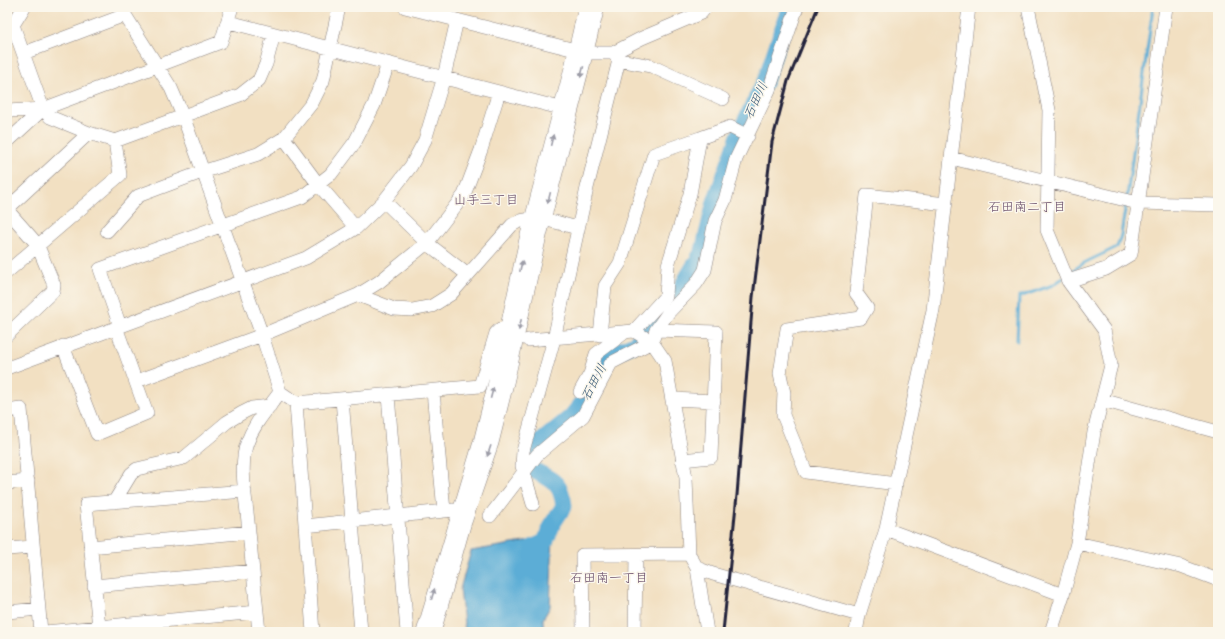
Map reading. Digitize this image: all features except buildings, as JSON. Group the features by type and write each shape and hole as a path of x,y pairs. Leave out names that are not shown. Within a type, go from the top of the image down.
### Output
{"street":[{"path":"24,7 13,25 24,53 42,109 50,117 89,133 115,141 240,96 259,80 266,64 274,34"},
{"path":"7,111 42,109 221,42 232,7"},
{"path":"107,231 138,196 202,172 258,154 284,138 312,103 323,81 339,7"},
{"path":"405,7 437,11 457,20 581,52 616,56 651,66 723,99"},
{"path":"423,632 480,442 495,382 506,328 538,219 581,52 585,7"},
{"path":"434,632 464,525 492,443 508,383 560,108 598,7"},
{"path":"532,504 524,470 523,451 554,339 616,56 642,38 701,13 706,7"},
{"path":"490,516 537,455 583,416 610,363 654,336 668,313 696,284 705,270 715,221 725,200 736,159 769,90 797,7"},
{"path":"856,632 859,615 886,528 933,310 969,7"},
{"path":"1028,7 1049,110 1048,230 1068,281 1104,330 1112,365 1094,432 1077,543 1063,596 1051,632"},
{"path":"1068,281 1106,269 1130,254 1166,7"},
{"path":"24,53 125,11 155,66 171,88 183,116 243,282 280,392 296,403 480,386 496,333 500,329 506,328"},
{"path":"7,368 63,346 306,258 356,228 384,200 411,166 425,140 444,77 457,20"},
{"path":"228,22 560,108"},
{"path":"63,346 97,434 147,414 100,269 302,197 331,174 355,142 374,105 388,64"},
{"path":"137,381 262,335 358,295 379,282 427,243 464,195 481,150 499,92"},
{"path":"7,142 42,109"},
{"path":"600,334 605,286 620,263 654,154 730,126 748,136"},
{"path":"7,335 53,292 54,285 37,244 7,210 89,133"},
{"path":"284,138 318,184 356,228"},
{"path":"668,313 666,296 668,266 690,194 700,138"},
{"path":"7,272 37,244 120,176 115,141"},
{"path":"951,158 1138,203 1218,205"},
{"path":"896,484 806,472 783,415 784,393 780,374 786,329 861,318 867,308 856,293 867,195 946,204"},
{"path":"384,200 427,243 468,275"},
{"path":"358,295 379,304 412,310 432,306 448,297 512,225 521,219 538,219 578,228"},
{"path":"580,392 590,374 596,354 630,332 666,296"},
{"path":"528,340 630,332 654,336 716,332 711,457 682,460"},
{"path":"654,336 665,361 672,398 686,478 690,554 697,568 706,632"},
{"path":"433,391 444,511"},
{"path":"259,632 245,491 244,461 246,444 262,414 280,392"},
{"path":"388,395 407,632"},
{"path":"672,398 714,401"},
{"path":"342,399 361,632"},
{"path":"1102,400 1218,432"},
{"path":"296,403 313,632"},
{"path":"114,502 131,474 137,469 184,458 227,422 252,408 270,406"},
{"path":"7,411 21,409 41,632"},
{"path":"7,483 28,482"},
{"path":"99,627 86,504 245,491"},
{"path":"305,526 444,511 459,511"},
{"path":"886,528 1063,596"},
{"path":"90,547 249,532"},
{"path":"1077,543 1181,566 1218,580"},
{"path":"7,549 33,547"},
{"path":"583,632 582,555 636,556 690,554"},
{"path":"635,632 636,556"},
{"path":"697,568 713,574 859,615"},
{"path":"94,586 253,571"},
{"path":"7,612 39,609"},
{"path":"45,632 257,612"}],"water":[{"path":"553,537 550,607 543,619 544,632 465,632 460,589 471,551"}],"waterway":[{"name":"石田川","path":"528,550 545,542 553,523 564,506 557,485 549,478 529,468 530,451 571,417 590,394 607,356 636,343 678,293 703,251 715,202 742,128 766,79 790,7"},
{"path":"1127,197 1153,7"},
{"path":"1069,273 1084,263 1117,247 1121,235 1126,203"},
{"path":"1017,341 1019,297 1053,285 1063,278"}],"railway":[{"path":"723,632 737,495 753,297 772,142 788,81 818,7"}],"district":[{"name":"山手三丁目","path":"486,199"},
{"name":"石田南二丁目","path":"1027,206"},
{"name":"石田南一丁目","path":"609,577"}]}
